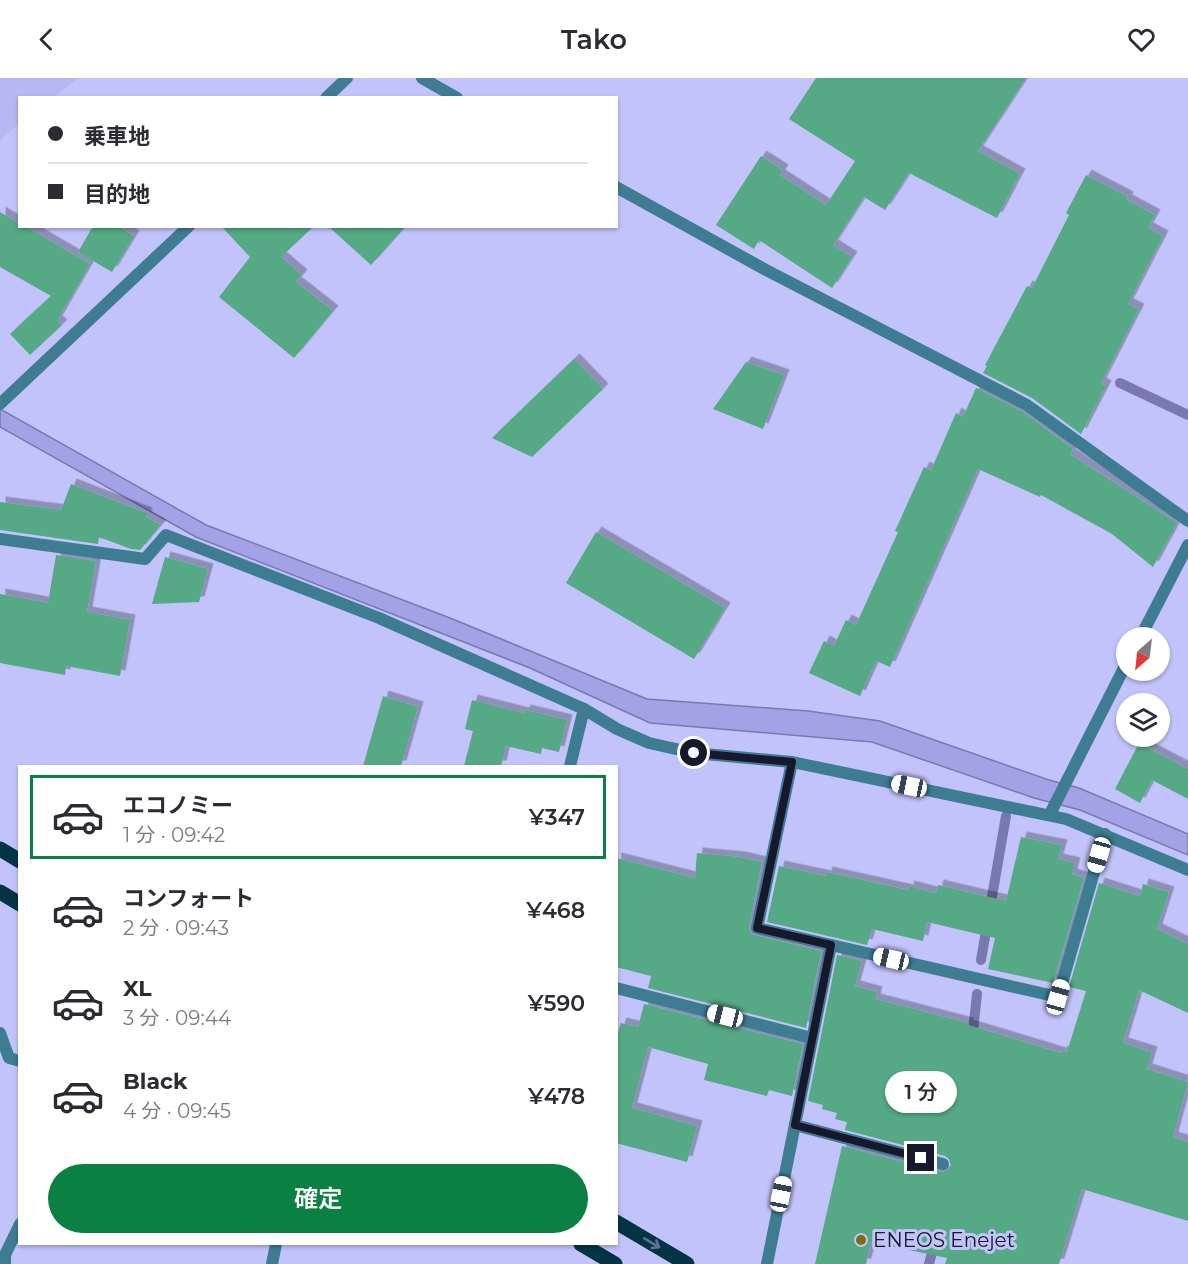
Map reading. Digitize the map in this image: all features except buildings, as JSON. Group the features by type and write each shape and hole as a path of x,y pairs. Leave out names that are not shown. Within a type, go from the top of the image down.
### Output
{"main road":[{"path":"0,849 18,860"},
{"path":"0,892 18,903"},
{"path":"618,1223 687,1264"},
{"path":"583,1245 615,1264"}],"street":[{"path":"328,96 347,78"},
{"path":"422,78 454,96"},
{"path":"618,188 766,270 1027,405 1188,521"},
{"path":"0,404 187,228"},
{"path":"0,539 145,559 166,535 379,618 584,709 617,729 649,743 694,753 792,762 1052,810 1066,819 1188,870"},
{"path":"1146,627 1188,545"},
{"path":"1052,810 1117,681"},
{"path":"570,765 584,709"},
{"path":"792,762 757,928 1058,997 1105,834"},
{"path":"767,1264 831,945"},
{"path":"618,989 812,1038"},
{"path":"0,1033 9,1058 18,1060"},
{"path":"795,1125 943,1164"},
{"path":"5,1264 5,1255 18,1228"},
{"path":"272,1264 276,1245"}],"shaded area":[{"path":"0,78 79,78 55,96 18,96 18,125 0,140"},
{"path":"0,409 206,525 450,618 647,699 808,711 880,721 1049,780 1079,788 1188,834 1188,855 1080,810 1034,798 872,742 650,723 530,668 196,537 0,427"}],"waterway":[{"path":"1120,383 1188,415"},
{"path":"981,960 1006,816"},
{"path":"972,1040 977,994"},
{"path":"929,1264 935,1241"}],"place":[{"name":"ENEOS Enejet","path":"861,1240"}],"route":[{"path":"694,753 792,762 757,928 831,945 795,1125 921,1158"}]}
